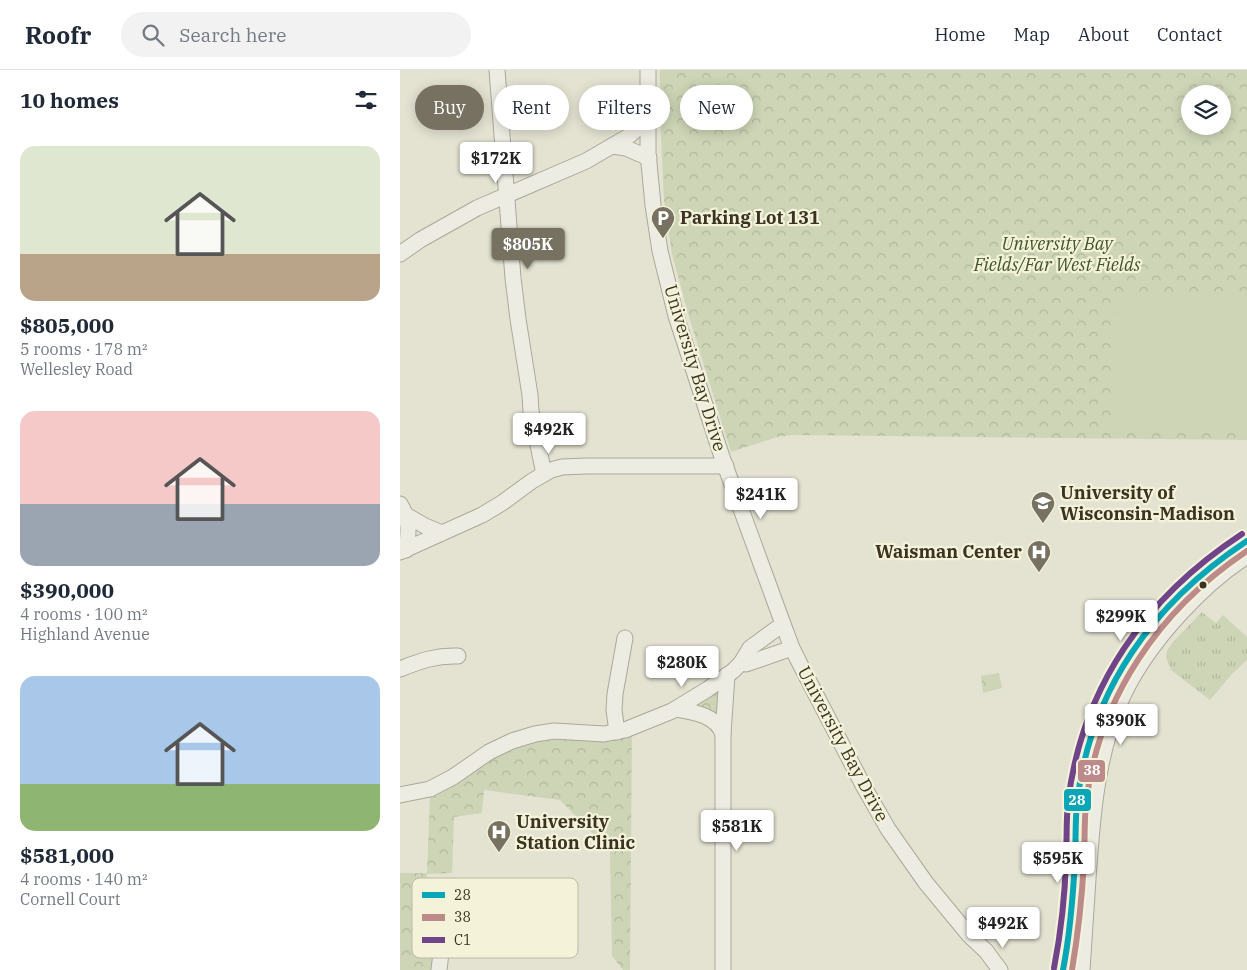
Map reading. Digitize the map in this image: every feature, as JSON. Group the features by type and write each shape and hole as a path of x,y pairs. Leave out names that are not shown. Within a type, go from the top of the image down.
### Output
{"street":[{"path":"496,70 513,278 531,412 544,474"},
{"name":"University Bay Drive","path":"648,70 648,85"},
{"path":"401,252 477,208 586,161 629,136 636,130"},
{"name":"University Bay Drive","path":"648,130 655,224 674,306 722,457 792,648 864,787 888,829 926,883 969,935 986,951 1000,970"},
{"path":"612,146 630,149 649,158"},
{"path":"403,551 482,515 502,503 532,480 551,470 562,467 726,466"},
{"path":"403,510 425,526 442,533"},
{"path":"403,510 409,533 403,551"},
{"path":"1063,970 1070,926 1077,802 1088,745 1104,702 1127,660 1172,602 1205,570 1247,540"},
{"path":"1082,970 1094,799 1102,758 1118,708 1139,668 1170,624 1215,579 1247,556"},
{"path":"400,795 424,790 440,784 489,752 512,741 554,731 592,734 618,732 676,709 727,675 741,663 750,648 782,624"},
{"path":"618,732 614,710 615,694 625,638"},
{"path":"741,663 752,662 792,648"},
{"path":"400,669 430,659 458,656"},
{"path":"722,970 723,734 727,675"},
{"path":"676,709 700,713 708,717 719,726 723,734"},
{"name":"University Bay Drive","path":"969,935 988,970"}],"green space":[{"name":"University Bay Fields/Far West Fields","path":"660,70 1247,70 1247,440 792,435 777,437 731,452 689,317 672,254 664,201 661,130 670,130 670,85 660,85"},
{"path":"1115,295 1247,296 1247,428 1114,427"},
{"path":"1202,612 1216,623 1223,615 1247,637 1247,660 1232,674 1210,700 1171,670 1166,658 1167,651 1172,643"},
{"path":"999,673 1002,688 983,693 981,676"},
{"path":"717,693 719,694 718,715 715,716 699,707 698,704"},
{"path":"1114,693 1087,815 1083,799 1089,764"},
{"path":"632,731 630,970 623,970 612,956 610,851 560,800 484,790 482,813 454,817 452,873 427,874 427,878 412,878 412,958 440,958 439,970 400,970 400,873 427,873 430,794 507,749 533,738"}],"transit line":[{"name":"C1","path":"1054,968 1064,900 1068,802 1076,760 1088,720 1104,683 1124,648 1148,616 1176,586 1242,534"},
{"name":"28","path":"1063,970 1072,902 1077,803 1084,762 1096,723 1112,687 1132,653 1155,621 1213,565 1247,541"},
{"name":"38","path":"1072,970 1082,889 1086,804 1093,765 1104,728 1119,693 1138,660 1161,629 1186,601 1215,574 1247,551"}],"place":[{"name":"Parking Lot 131","path":"663,239"},
{"name":"University of Wisconsin-Madison","path":"1043,524"},
{"name":"Waisman Center","path":"1039,573"},
{"name":"University Station Clinic","path":"499,853"}]}
